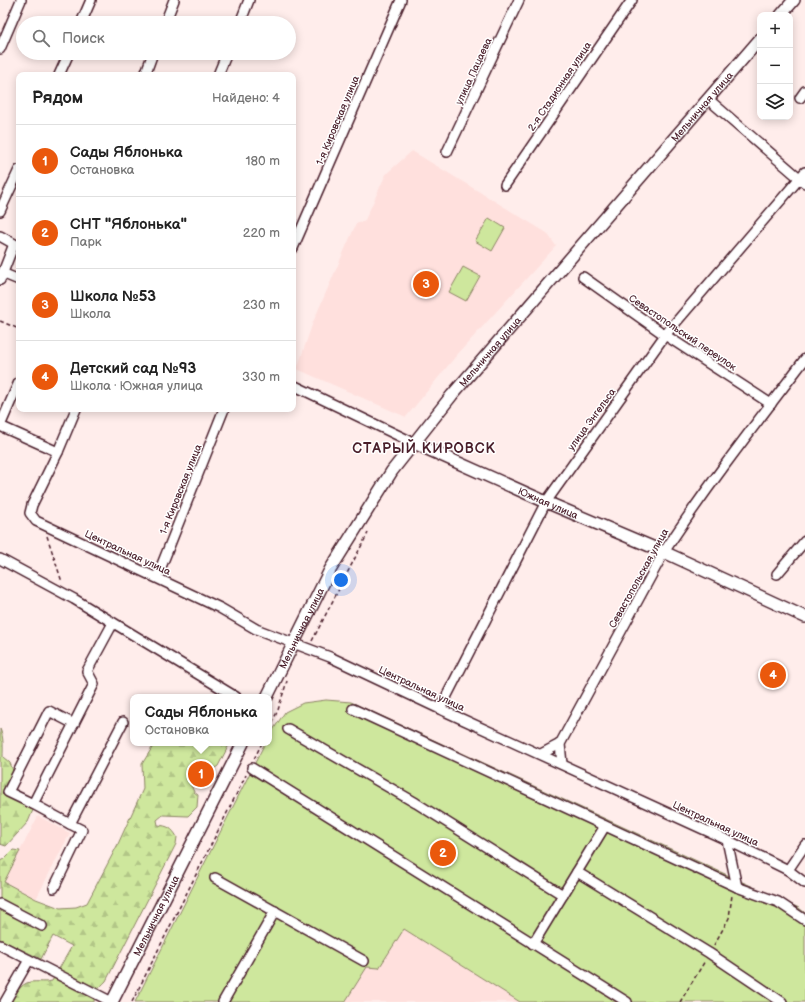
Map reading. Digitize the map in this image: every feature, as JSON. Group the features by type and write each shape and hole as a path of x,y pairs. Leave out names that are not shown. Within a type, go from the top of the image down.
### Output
{"main road":[{"path":"784,12 794,0"},
{"name":"Мельничная улица","path":"268,694 330,570 392,471 452,395 757,42"},
{"name":"Южная улица","path":"414,443 546,502 664,552 805,617"},
{"name":"Мельничная улица","path":"112,1002 241,746"}],"street":[{"path":"0,49 20,0"},
{"path":"84,16 91,0"},
{"path":"168,16 174,0"},
{"path":"243,16 249,0"},
{"name":"1-я Кировская улица","path":"296,241 401,0"},
{"name":"улица Пацаева","path":"447,152 519,0"},
{"name":"2-я Стадионная улица","path":"505,185 632,0"},
{"path":"60,72 66,60"},
{"path":"146,72 150,60"},
{"path":"219,72 224,60"},
{"path":"708,99 803,178"},
{"path":"0,211 16,176"},
{"name":"улица Энгельса","path":"440,709 546,502 665,335 803,178"},
{"path":"0,236 16,245"},
{"path":"16,248 1,276 16,279"},
{"name":"Севастопольский переулок","path":"583,277 665,335 771,404"},
{"name":"Севастопольская улица","path":"560,744 664,552 678,530 805,359"},
{"name":"Южная улица","path":"296,386 414,443"},
{"path":"16,389 0,426 58,452 75,412"},
{"name":"1-я Кировская улица","path":"157,577 223,412"},
{"name":"Центральная улица","path":"58,452 32,505 30,513 36,521 157,577 220,608 256,629 330,656 440,709 727,840 788,870 805,883"},
{"path":"777,574 805,541"},
{"path":"0,559 67,595 231,694"},
{"path":"33,804 94,684 87,671 113,623"},
{"path":"353,709 737,887 778,902 805,920"},
{"path":"54,888 82,830 8,792 49,711 74,724"},
{"path":"70,824 123,722"},
{"path":"288,729 416,803 563,894"},
{"path":"541,754 560,744 562,764"},
{"path":"251,768 627,1002"},
{"path":"533,944 604,826"},
{"path":"727,840 737,887"},
{"path":"788,870 805,845"},
{"path":"577,872 709,953 782,1002"},
{"path":"215,878 364,961"},
{"path":"0,904 42,926"},
{"path":"223,1002 275,911"},
{"path":"0,945 112,1002"},
{"path":"5,1002 29,960"}],"path":[{"path":"0,321 16,328"},
{"path":"45,533 67,595"},
{"path":"307,648 320,630 368,533"},
{"path":"272,723 278,710 288,678"},
{"path":"132,1002 220,826 251,768 261,746"}],"shaded area":[{"path":"412,151 547,233 556,246 456,356 406,417 297,369 313,322 356,224 365,220 386,174"},
{"path":"38,816 70,833 36,899 4,882"},
{"path":"404,929 520,1002 345,1002 367,967 379,968"}],"green space":[{"path":"489,218 505,228 492,251 475,241"},
{"path":"463,267 480,276 466,301 449,292"},
{"path":"326,700 351,702 799,908 805,913 805,1002 520,1002 404,929 379,968 367,967 345,1002 135,1002 263,746 272,746 272,732 285,712 303,703"},
{"path":"0,729 3,739 3,757 10,763 14,773 5,792 33,810 28,822 6,846 0,844"},
{"path":"153,746 228,746 218,766 211,771 198,771 192,779 190,783 194,792 198,795 197,807 188,816 163,815 157,820 158,825 167,827 173,831 177,837 176,844 106,981 96,993 94,1002 11,1002 19,990 27,983 52,981 72,946 53,936 41,959 0,939 0,861 13,850 20,851 4,882 36,899 60,908 76,907 87,903 118,844 143,789 142,764"}],"place":[{"name":"Школа №53","path":"426,284"},
{"name":"Детский сад №93","path":"773,675"},
{"name":"Сады Яблонька","path":"201,774"},
{"name":"СНТ \"Яблонька\"","path":"443,853"}],"district":[{"name":"СТАРЫЙ КИРОВСК","path":"424,448"}]}
